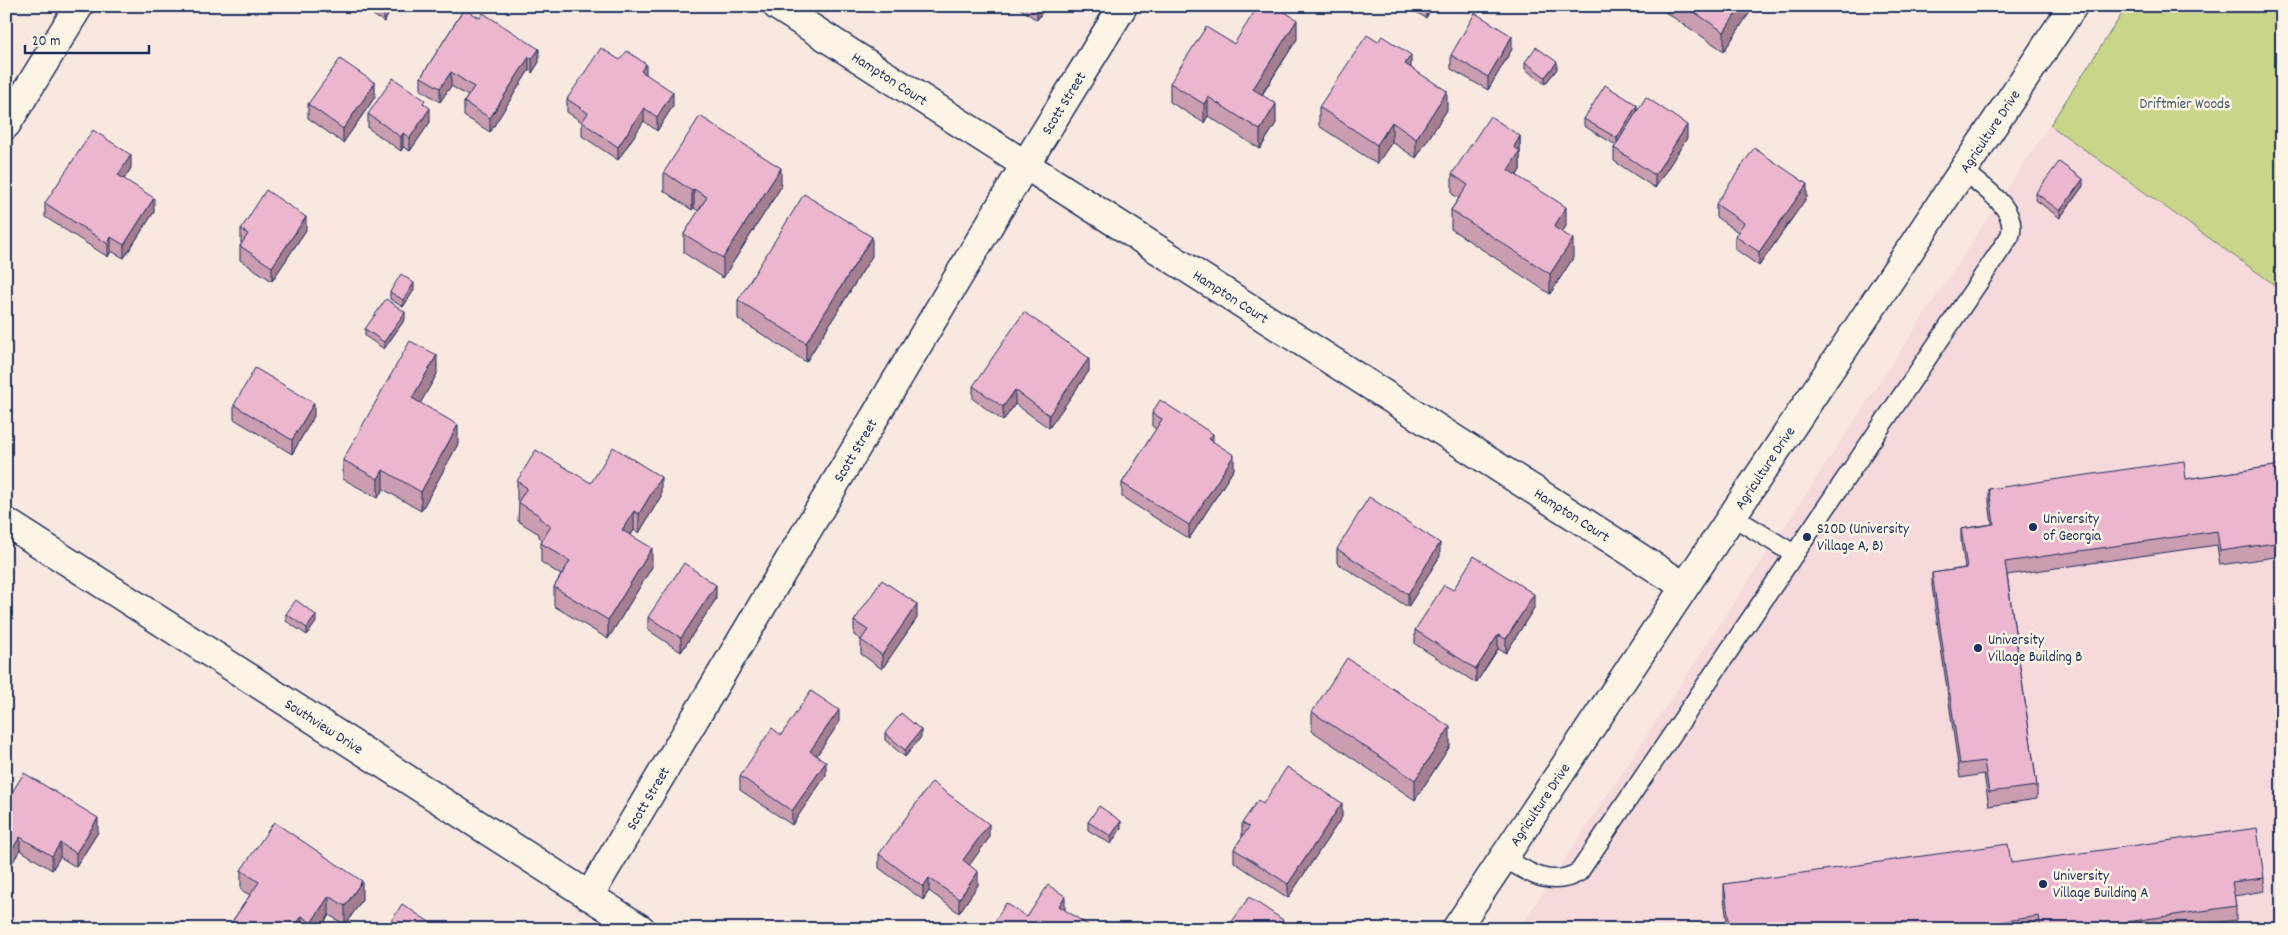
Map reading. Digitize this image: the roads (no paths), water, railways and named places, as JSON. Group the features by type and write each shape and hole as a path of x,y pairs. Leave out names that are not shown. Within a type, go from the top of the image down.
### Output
{"street":[{"path":"6,126 79,6"},
{"name":"Hampton Court","path":"777,6 1684,586"},
{"name":"Scott Street","path":"589,896 1025,165 1123,6"},
{"name":"Agriculture Drive","path":"1456,929 2073,6"},
{"name":"Southview Drive","path":"6,522 642,929"}],"lane":[{"path":"1503,857 1529,873 1548,879 1562,879 1579,872 2010,236 2012,222 2003,206 1964,171"},
{"path":"1732,516 1794,554"}],"place":[{"name":"University of Georgia","path":"2033,527"},
{"name":"S20D (University Village A, B)","path":"1807,537"},
{"name":"University Village Building B","path":"1978,648"},
{"name":"University Village Building A","path":"2043,884"}],"park label":[{"name":"Driftmier Woods","path":"2185,103"}]}
